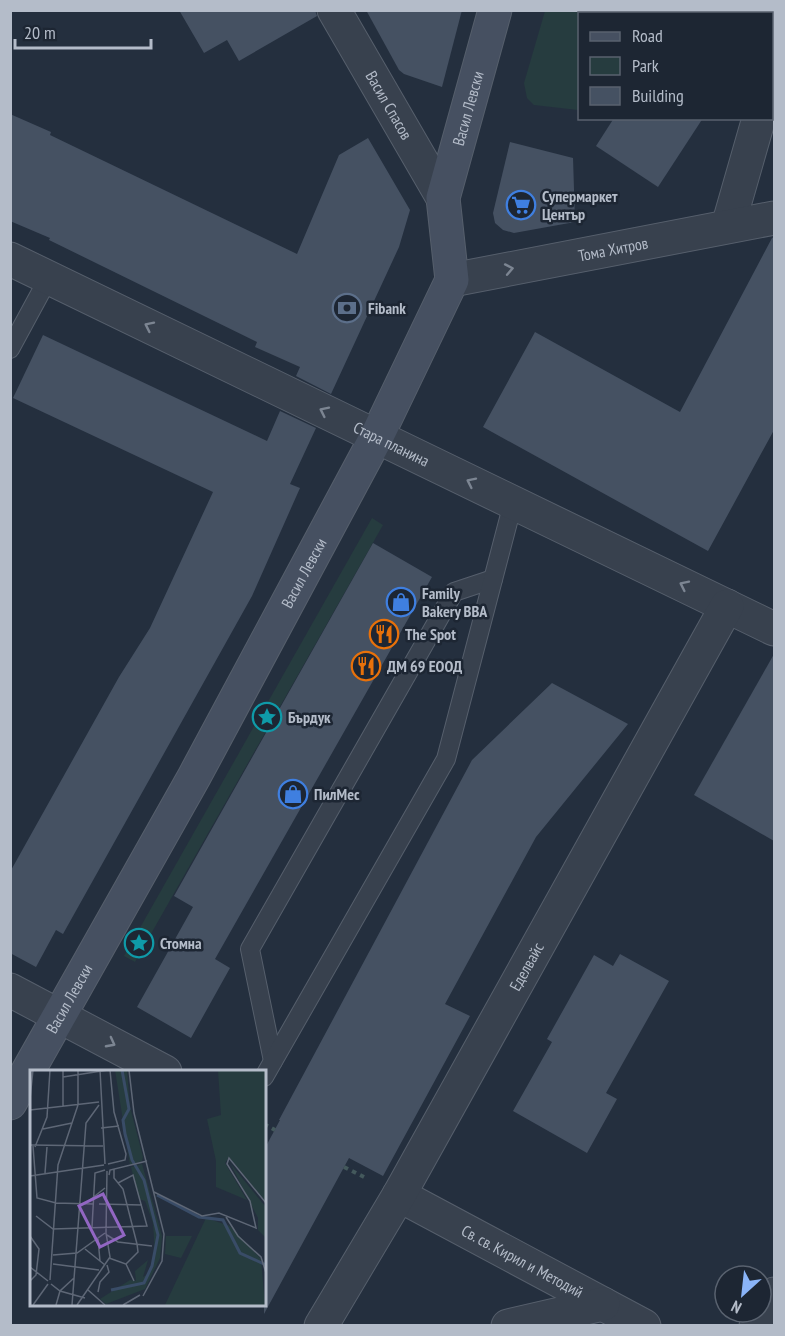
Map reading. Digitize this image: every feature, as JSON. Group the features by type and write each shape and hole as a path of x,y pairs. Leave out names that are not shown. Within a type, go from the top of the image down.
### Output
{"street":[{"name":"Васил Спасов","path":"334,10 443,198"},
{"name":"Васил Левски","path":"10,1102 194,777 377,436 452,280 443,198 495,10"},
{"path":"728,226 758,120"},
{"name":"Тома Хитров","path":"452,280 774,218"},
{"name":"Стара планина","path":"10,259 774,629"},
{"name":"Еделвайс","path":"321,1326 399,1195 727,606"},
{"path":"10,990 161,1070"},
{"name":"Св. св. Кирил и Методий","path":"399,1195 644,1326"},
{"path":"756,1326 774,1294"},
{"path":"511,1325 603,1304"}],"lane":[{"path":"10,349 49,277"},
{"path":"266,1073 446,759 513,502"},
{"path":"273,1061 250,949 454,591 493,579"}],"path":[{"path":"266,1125 275,1130"}],"green space":[{"path":"545,11 606,11 578,12 578,110 534,105 527,98 524,83"},
{"path":"372,518 383,525 135,962 124,956"}],"building":[{"path":"179,10 315,10 317,16 239,61 227,40 204,53"},
{"path":"366,10 462,10 442,87 404,74 399,70"},
{"path":"10,114 297,254 339,155 368,138 410,210 399,247 331,394 296,376 300,367 255,347 257,342 49,240 50,238 10,221"},
{"path":"613,120 702,120 658,187 596,146"},
{"path":"510,142 573,158 575,222 514,233 503,230 495,223 493,213"},
{"path":"774,237 774,430 708,551 483,427 535,332 680,412"},
{"path":"43,335 267,441 280,411 316,428 290,484 300,488 252,596 63,934 56,930 36,967 10,953 10,872 119,677 150,628 213,492 13,398"},
{"path":"373,543 432,577 215,959 230,968 191,1038 137,1007 193,907 174,896"},
{"path":"774,654 774,841 694,795"},
{"path":"552,683 628,724 536,837 445,1004 470,1016 383,1176 349,1158 264,1314 264,1306 266,1306 266,1146 472,760"},
{"path":"620,954 669,981 606,1093 617,1099 587,1153 513,1111 552,1042 547,1039 594,955 613,966"}],"place":[{"name":"Супермаркет Център","path":"521,205"},
{"name":"Fibank","path":"347,308"},
{"name":"Family Bakery BBA","path":"401,602"},
{"name":"The Spot","path":"384,634"},
{"name":"ДМ 69 ЕООД","path":"366,666"},
{"name":"Бърдук","path":"267,717"},
{"name":"ПилМес","path":"293,794"},
{"name":"Стомна","path":"139,943"}]}
